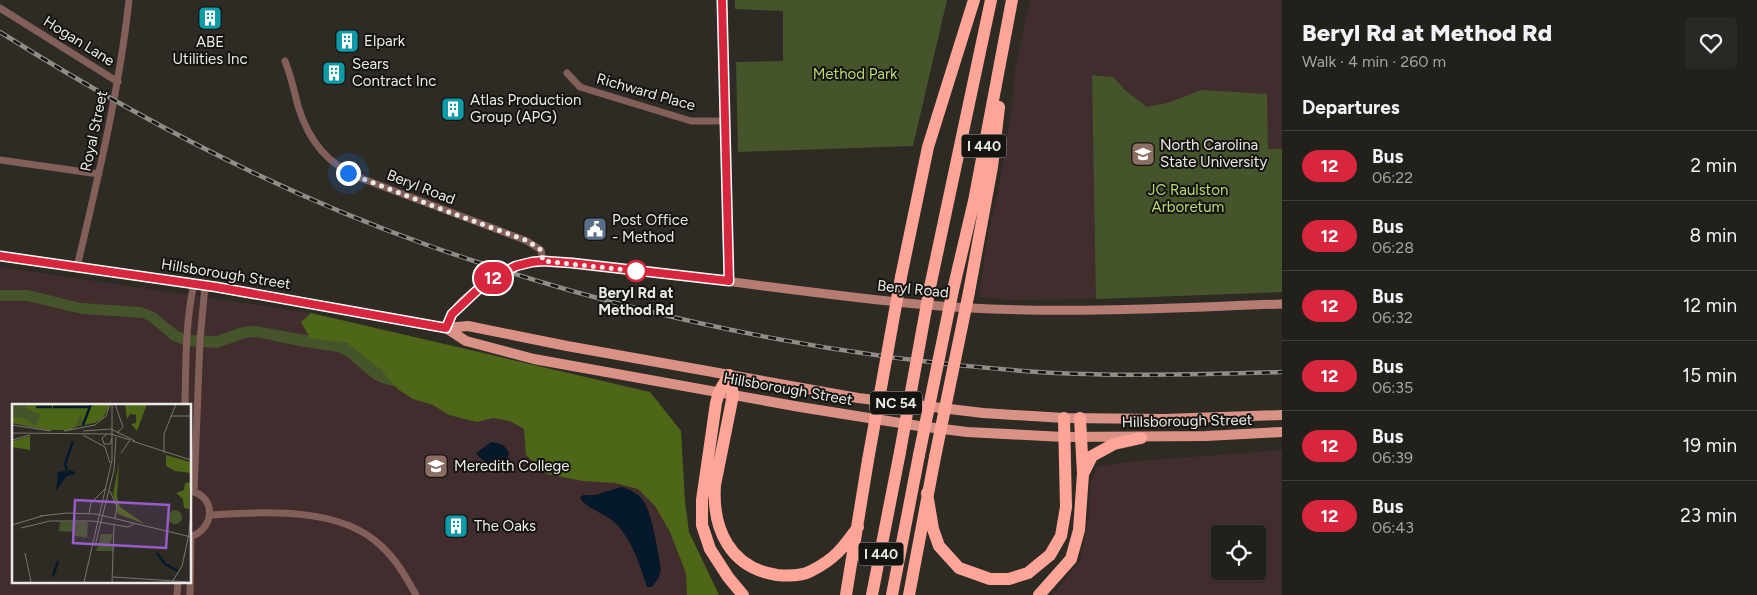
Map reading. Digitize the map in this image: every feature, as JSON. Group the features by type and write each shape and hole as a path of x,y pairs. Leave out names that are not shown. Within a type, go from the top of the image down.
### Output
{"highway":[{"path":"846,595 901,277 928,147 974,0"},
{"name":"I 440","path":"872,595 930,287 991,0"},
{"name":"I 440","path":"892,595 953,290 974,201 1012,0"},
{"path":"909,595 927,493 969,292 992,167 1006,31"},
{"path":"729,375 733,395 715,485 714,500 718,524 731,551 741,561 754,569 769,574 784,576 810,573 839,554 858,528"},
{"path":"729,375 719,392 712,425 702,500 702,525 710,549 728,577 743,595"},
{"path":"927,493 933,529 939,546 959,568 990,579 1009,579 1028,573 1050,556 1061,536 1066,507 1064,418"},
{"path":"1038,595 1071,559 1079,530 1083,474 1080,418"},
{"path":"1083,474 1092,456 1114,444 1141,438"}],"main road":[{"name":"Hillsborough Street","path":"0,256 194,284 446,328 468,326 567,346 892,403 983,413 1064,418 1164,419 1282,414"},
{"name":"Hillsborough Street","path":"446,328 466,341 534,359 733,395 919,426 967,432 1064,437 1141,438 1282,432"}],"street":[{"name":"Royal Street","path":"77,267 118,82 124,49 128,0"},
{"path":"722,0 729,281"},
{"name":"Hogan Lane","path":"0,8 118,82"},
{"name":"Beryl Road","path":"285,61 308,133 335,165 348,173 395,192 528,241 541,250 543,261"},
{"name":"Richward Place","path":"567,73 580,87 691,121 724,121"},
{"path":"0,160 99,174"},
{"name":"Beryl Road","path":"446,328 452,314 488,280 516,266 543,261 918,304 987,309 1080,310 1282,304"},
{"path":"185,404 190,310 194,284"},
{"path":"191,536 204,529 210,515 206,500 192,491 202,303 205,286"},
{"path":"210,515 247,512 299,515 325,517 346,524 368,535 380,544 391,556 416,595"},
{"path":"177,595 178,582"},
{"path":"190,582 190,595"}],"shaded area":[{"name":"North Carolina State University","path":"1030,0 1282,0 1282,292 1096,299 1010,300 979,297 988,235 998,193 1011,114 1015,69"},
{"name":"Meredith College","path":"0,267 311,313 650,392 681,431 685,502 689,532 719,595 0,595"},
{"path":"1282,450 1282,595 1052,595 1080,561 1089,514 1090,484 1098,466 1138,461"}],"green space":[{"name":"Method Park","path":"735,0 947,0 913,146 738,152 736,62 783,61 783,11 735,9"},
{"name":"JC Raulston Arboretum","path":"1092,75 1113,77 1125,90 1147,107 1167,103 1202,90 1267,94 1268,149 1282,149 1282,292 1096,299"},
{"path":"0,290 28,290 81,303 141,307 156,313 178,331 188,335 216,336 243,327 256,326 339,341 349,344 384,372 628,442 381,383 338,352 256,337 246,338 217,348 187,346 171,340 143,318 82,314 27,301 0,301"},
{"path":"311,313 650,392 681,431 685,502 689,532 719,595 687,595 686,573 670,532 655,506 638,489 615,483 583,481 547,474 526,455 524,429 510,421 493,418 477,422 449,415 433,405 413,399 399,390 381,370 347,343 310,338 301,322"}],"water":[{"path":"491,442 502,445 508,451 509,454 504,465 485,461 476,453"},
{"path":"621,487 632,491 640,497 649,513 661,569 659,577 652,587 647,587 635,553 621,529 611,520 587,506 580,498 583,495 595,495"}],"railway":[{"path":"0,32 103,94 156,123 209,151 318,202 430,246 504,271 579,293 730,330 883,356 960,365 1099,375 1191,375 1282,372"}],"bus line":[{"name":"12","path":"0,256 216,287 446,328 452,314 488,280 516,266 532,262 572,263 729,281 722,0"}],"place":[{"name":"ABE Utilities Inc","path":"210,18"},
{"name":"Elpark","path":"347,41"},
{"name":"Sears Contract Inc","path":"334,73"},
{"name":"Atlas Production Group (APG)","path":"453,109"},
{"name":"North Carolina State University","path":"1143,154"},
{"name":"Post Office - Method","path":"595,229"},
{"name":"Beryl Rd at Method Rd","path":"636,271"},
{"name":"Meredith College","path":"436,466"},
{"name":"The Oaks","path":"456,526"}],"route":[{"path":"348,173 528,241 541,250 543,261 636,271"}]}
